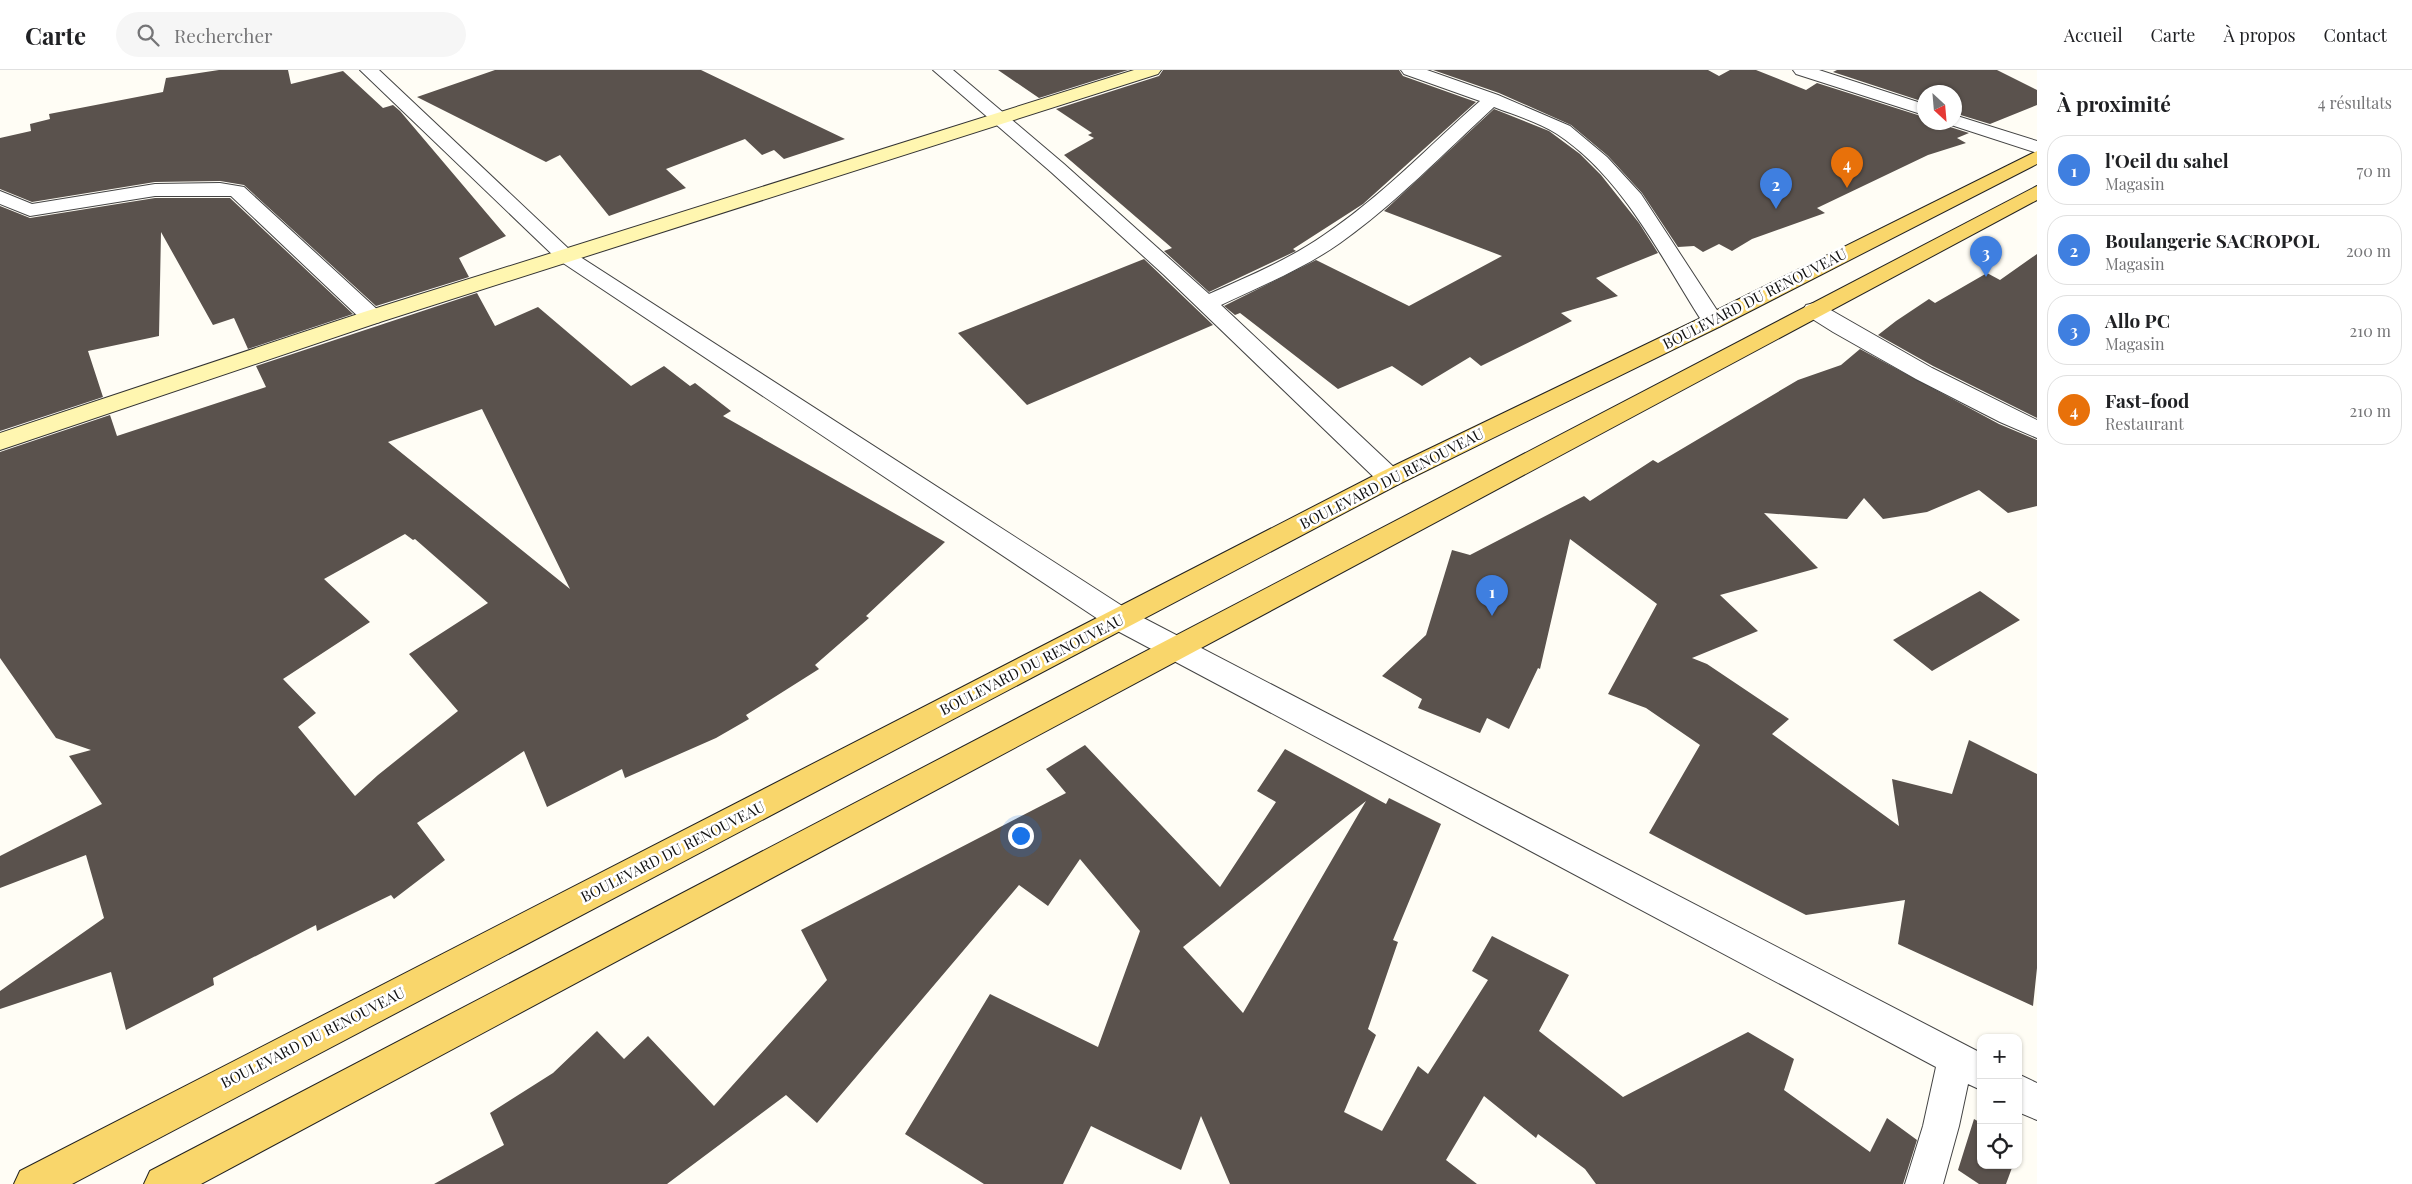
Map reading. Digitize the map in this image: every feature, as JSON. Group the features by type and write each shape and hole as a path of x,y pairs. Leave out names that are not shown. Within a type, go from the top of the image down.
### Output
{"main road":[{"path":"0,442 372,317 564,255 1152,70"},
{"name":"BOULEVARD DU RENOUVEAU","path":"33,1184 1390,478 1713,321 2037,157"},
{"path":"163,1184 2037,192"}],"street":[{"path":"369,70 564,255 1120,619 1968,1065 1941,1126 1924,1184"},
{"path":"942,70 1000,117 1208,303 1390,478"},
{"path":"1410,70 1492,99 1563,130 1600,161 1634,198 1713,321"},
{"path":"1802,70 1917,108"},
{"path":"1208,303 1288,266 1331,240 1362,217 1492,99"},
{"path":"1962,123 2037,147"},
{"path":"0,197 30,210 155,190 220,189 237,191 372,317"},
{"path":"1814,310 1911,367 1972,400 2037,430"},
{"path":"2022,1094 2037,1102"}],"building":[{"path":"219,70 288,70 291,84 343,71 383,108 393,105 400,111 506,236 459,258 469,277 376,306 244,185 220,181 155,182 32,202 0,189 0,138 31,131 30,124 50,119 49,114 163,92 166,78"},
{"path":"495,70 701,70 845,139 784,159 774,150 762,155 745,139 666,169 686,188 609,216 560,155 546,162 417,97"},
{"path":"998,70 1128,70 1039,98"},
{"path":"1163,70 1399,70 1403,76 1476,102 1363,204 1293,249 1296,251 1209,292 1164,251 1172,248 1064,155 1094,138 1088,135 1092,133 1056,109 1159,76"},
{"path":"1433,70 1708,70 1719,76 1730,70 1756,70 1806,90 1817,83 1917,115 1917,130 1960,130 1969,133 1957,138 1966,143 1928,155 1817,208 1825,213 1752,239 1732,251 1719,244 1703,252 1694,246 1678,247 1642,193 1608,156 1571,125 1499,93"},
{"path":"1837,70 1997,70 2037,90 2037,105 1990,124 1962,115 1962,85 1917,85 1917,100 1833,72"},
{"path":"1494,109 1549,131 1580,154 1601,175 1639,223 1658,253 1596,278 1618,296 1561,313 1572,321 1481,366 1470,357 1422,386 1392,366 1338,389 1240,313 1235,315 1224,306 1316,260 1409,306 1502,256 1384,211"},
{"path":"155,198 230,198 353,314 248,349 234,318 213,325 161,232 159,336 88,351 103,397 0,431 0,206 30,218"},
{"path":"2037,254 2037,418 1933,366 1878,335 1929,299 1935,303 1987,273 2000,280"},
{"path":"1144,259 1213,325 1027,405 958,333"},
{"path":"477,293 495,326 538,307 631,386 664,366 690,386 695,383 731,411 723,416 945,542 866,616 869,618 815,665 819,669 746,715 749,719 716,738 625,778 622,769 547,807 524,751 417,823 445,860 394,899 391,895 317,931 316,925 213,978 214,985 126,1030 111,972 0,1009 0,991 104,918 86,855 0,888 0,856 102,804 69,756 91,750 56,738 0,658 0,452 110,415 117,436 266,387 256,366","holes":["482,409 570,589 388,442","405,534 413,540 415,539 488,603 409,654 458,711 378,775 355,796 298,727 316,713 283,679 370,622 324,579"]},
{"path":"1860,349 1999,424 2037,440 2037,506 2008,513 1979,490 1927,512 1883,519 1864,498 1847,519 1764,513 1818,568 1720,595 1758,631 1692,658 1707,664 1789,719 1772,734 1899,826 1892,779 1952,794 1969,740 2037,774 2037,968 2033,1006 1898,944 1905,900 1806,915 1649,833 1700,745 1646,708 1608,694 1657,604 1570,539 1540,669 1538,668 1509,729 1487,718 1480,733 1418,708 1422,699 1382,676 1426,635 1452,550 1470,555 1584,496 1590,501 1653,460 1658,463 1798,380 1841,365"},
{"path":"1980,591 2020,620 1932,671 1893,640"},
{"path":"1085,745 1220,887 1276,802 1257,791 1285,749 1386,804 1389,798 1441,824 1393,940 1398,942 1368,1029 1376,1035 1344,1112 1382,1131 1418,1066 1428,1074 1488,980 1472,971 1492,936 1569,975 1539,1031 1623,1097 1748,1032 1794,1059 1784,1090 1870,1152 1887,1118 1917,1140 1903,1184 1596,1184 1585,1169 1538,1134 1536,1138 1484,1096 1446,1160 1477,1184 1230,1184 1201,1116 1181,1170 1091,1126 1063,1184 984,1184 905,1134 990,994 1098,1047 1140,931 1080,859 1048,906 1019,885 817,1123 786,1095 667,1184 434,1184 504,1145 490,1113 553,1073 597,1031 624,1059 648,1036 714,1106 827,980 801,930 1066,793 1046,769","holes":["1366,801 1243,1013 1183,947"]},
{"path":"1974,1119 1977,1121 1977,1169 2012,1169 2006,1184 1979,1184 1958,1170"}],"place":[{"name":"Fast-food","path":"1847,188"},
{"name":"Boulangerie SACROPOL","path":"1776,209"},
{"name":"Allo PC","path":"1986,277"},
{"name":"l'Oeil du sahel","path":"1492,616"}]}
